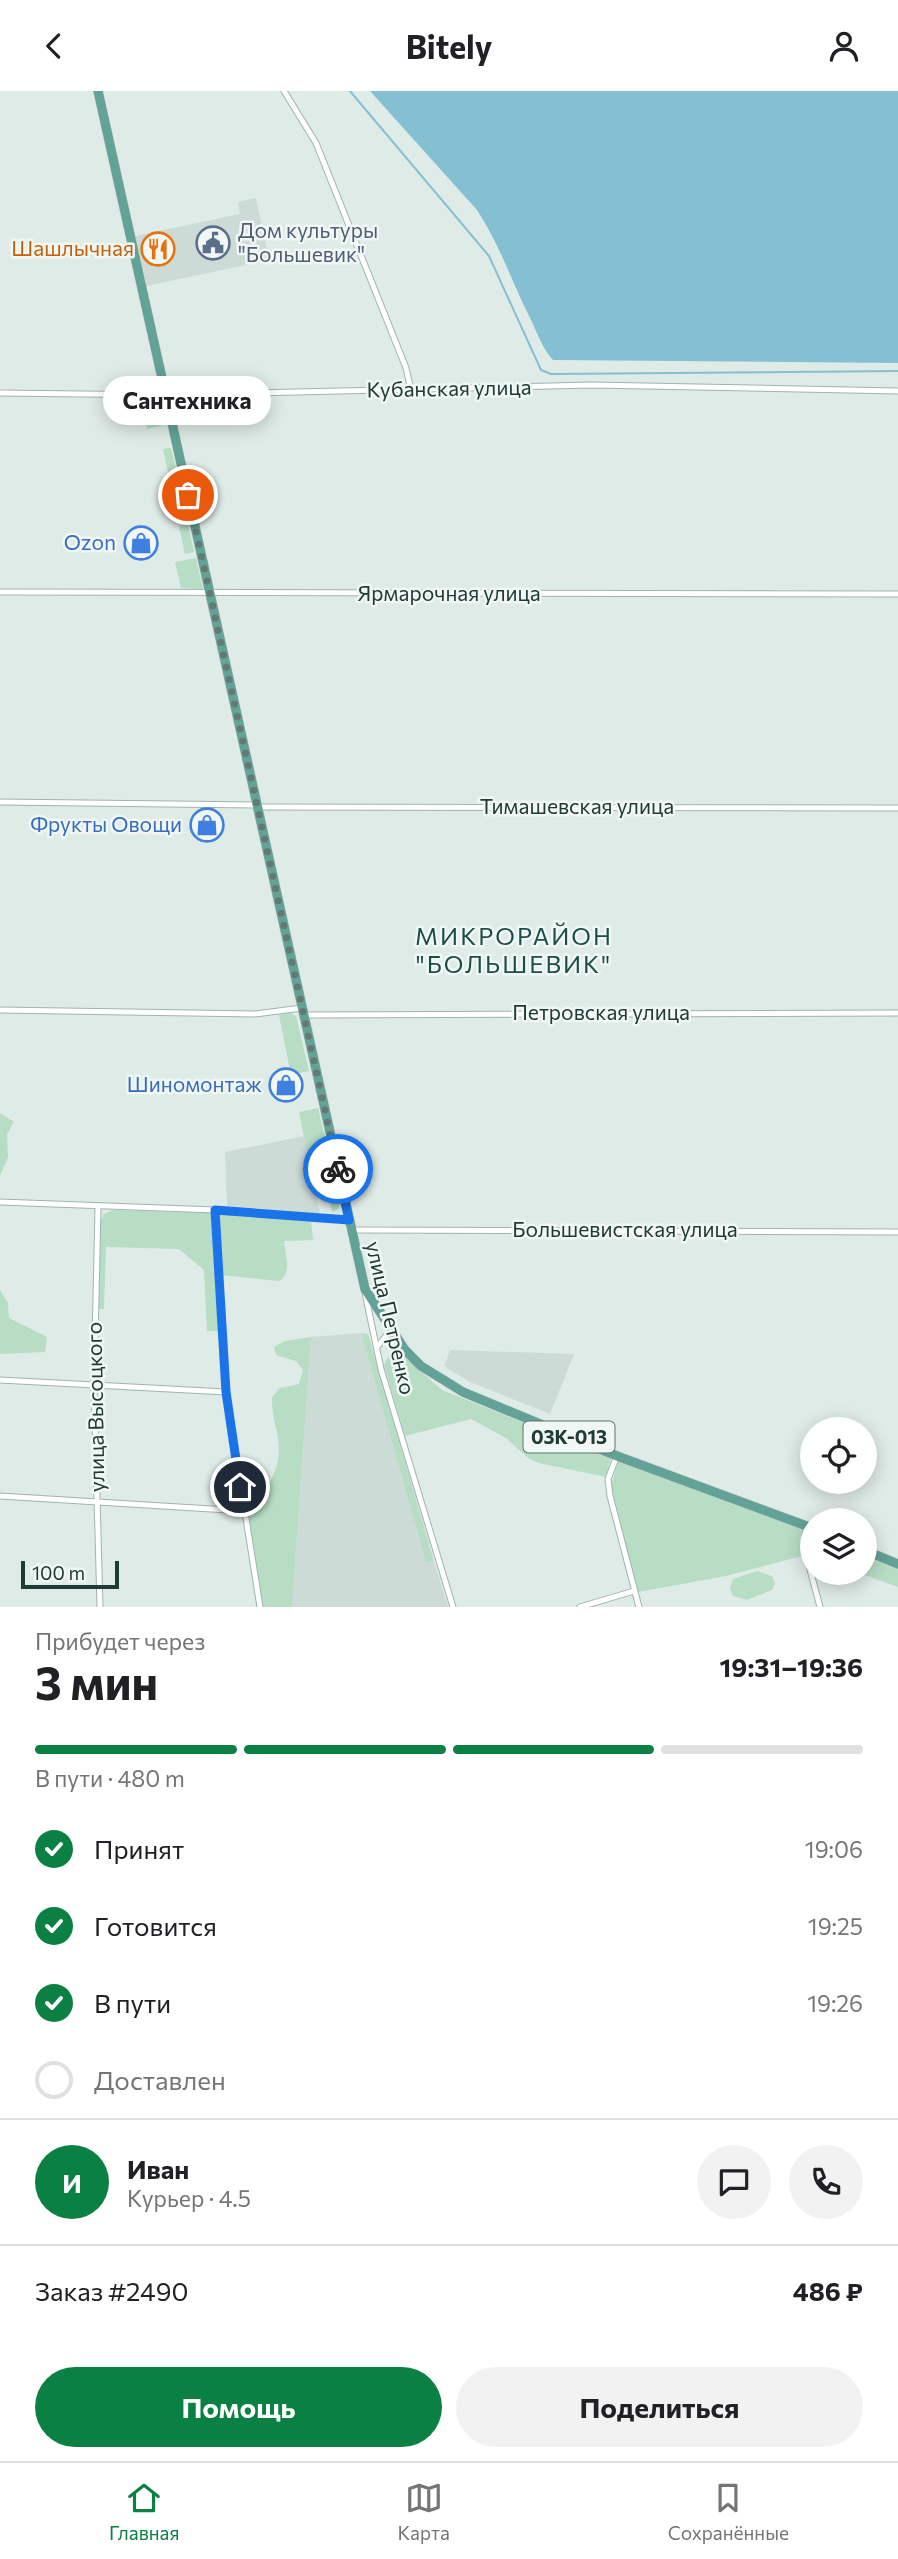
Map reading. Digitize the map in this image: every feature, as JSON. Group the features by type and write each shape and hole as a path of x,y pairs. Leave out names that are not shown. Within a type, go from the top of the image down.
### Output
{"main road":[{"name":"улица Петренко","path":"98,91 365,1289"},
{"name":"03К-013","path":"365,1289 390,1331 421,1366 455,1388 617,1455 800,1524"},
{"path":"877,1555 898,1564"}],"street":[{"path":"284,91 316,143 406,368 411,390"},
{"name":"Кубанская улица","path":"0,393 165,395 592,385 898,391"},
{"name":"Ярмарочная улица","path":"0,592 210,595 898,594"},
{"name":"Тимашевская улица","path":"0,802 256,806 898,808"},
{"name":"Петровская улица","path":"0,1010 255,1014 898,1013"},
{"name":"Большевистская улица","path":"0,1202 215,1210 350,1225 898,1232"},
{"name":"улица Высоцкого","path":"98,1207 94,1387 100,1607"},
{"path":"215,1210 226,1392 260,1607"},
{"name":"улица Петренко","path":"365,1289 376,1350 453,1607"},
{"path":"376,1350 379,1341 390,1331"},
{"path":"0,1380 226,1392"},
{"path":"617,1455 609,1475 609,1487 639,1607"},
{"path":"0,1496 244,1511"},
{"path":"814,1585 820,1607"},
{"path":"580,1607 634,1591"}],"shaded area":[{"path":"256,198 269,260 147,286 135,236 240,214 238,202"},
{"path":"304,1136 320,1214 227,1206 225,1152"},
{"path":"361,1333 426,1563 434,1561 448,1607 292,1607 311,1337"},
{"path":"450,1350 574,1354 550,1414 470,1382 444,1366"}],"green space":[{"path":"140,399 160,399 166,425 147,429"},
{"path":"171,448 181,492 173,494 163,449"},
{"path":"188,524 194,552 185,554 179,526"},
{"path":"196,558 203,589 181,588 175,562"},
{"path":"290,1013 296,1016 309,1071 291,1075 279,1015"},
{"path":"318,1108 333,1173 329,1179 313,1182 299,1112"},
{"path":"0,1113 14,1122 7,1134 8,1157 0,1176"},
{"path":"327,1188 337,1189 340,1203 338,1209 332,1212"},
{"path":"113,1210 213,1213 219,1331 207,1331 204,1270 179,1249 106,1247 104,1309 97,1309 100,1222 104,1214"},
{"path":"217,1214 311,1220 313,1240 284,1241 287,1269 279,1281 221,1275"},
{"path":"0,1290 8,1303 9,1318 47,1337 45,1352 0,1354"},
{"path":"361,1333 368,1334 434,1561 426,1563"},
{"path":"311,1337 292,1607 263,1607 247,1506 272,1478 277,1465 279,1445 272,1397 280,1388 299,1384 303,1370 296,1361 276,1355 274,1347 285,1341"},
{"path":"391,1351 399,1352 442,1390 611,1458 606,1477 539,1463 528,1458 506,1438 471,1419 405,1436 384,1365"},
{"path":"618,1461 800,1528 800,1557 726,1576 638,1592 611,1486"},
{"path":"877,1560 898,1569 898,1587 877,1579"},
{"path":"757,1571 772,1576 775,1584 772,1590 747,1600 733,1596 730,1588 733,1579"}],"water":[{"path":"370,91 898,91 898,363 553,360 541,342 500,251 477,210"}],"waterway":[{"path":"350,91 489,256 541,370 551,374 898,371"}],"way so far":[{"path":"188,495 338,1169"}],"place":[{"name":"Дом культуры \"Большевик\"","path":"213,243"},
{"name":"Шашлычная","path":"158,249"},
{"name":"Сантехника","path":"188,495"},
{"name":"Ozon","path":"141,543"},
{"name":"Фрукты Овощи","path":"207,825"},
{"name":"Шиномонтаж","path":"286,1085"}],"district":[{"name":"МИКРОРАЙОН \"БОЛЬШЕВИК\"","path":"514,951"}],"route":[{"path":"240,1487 226,1392 215,1210 349,1220 338,1169"}]}
